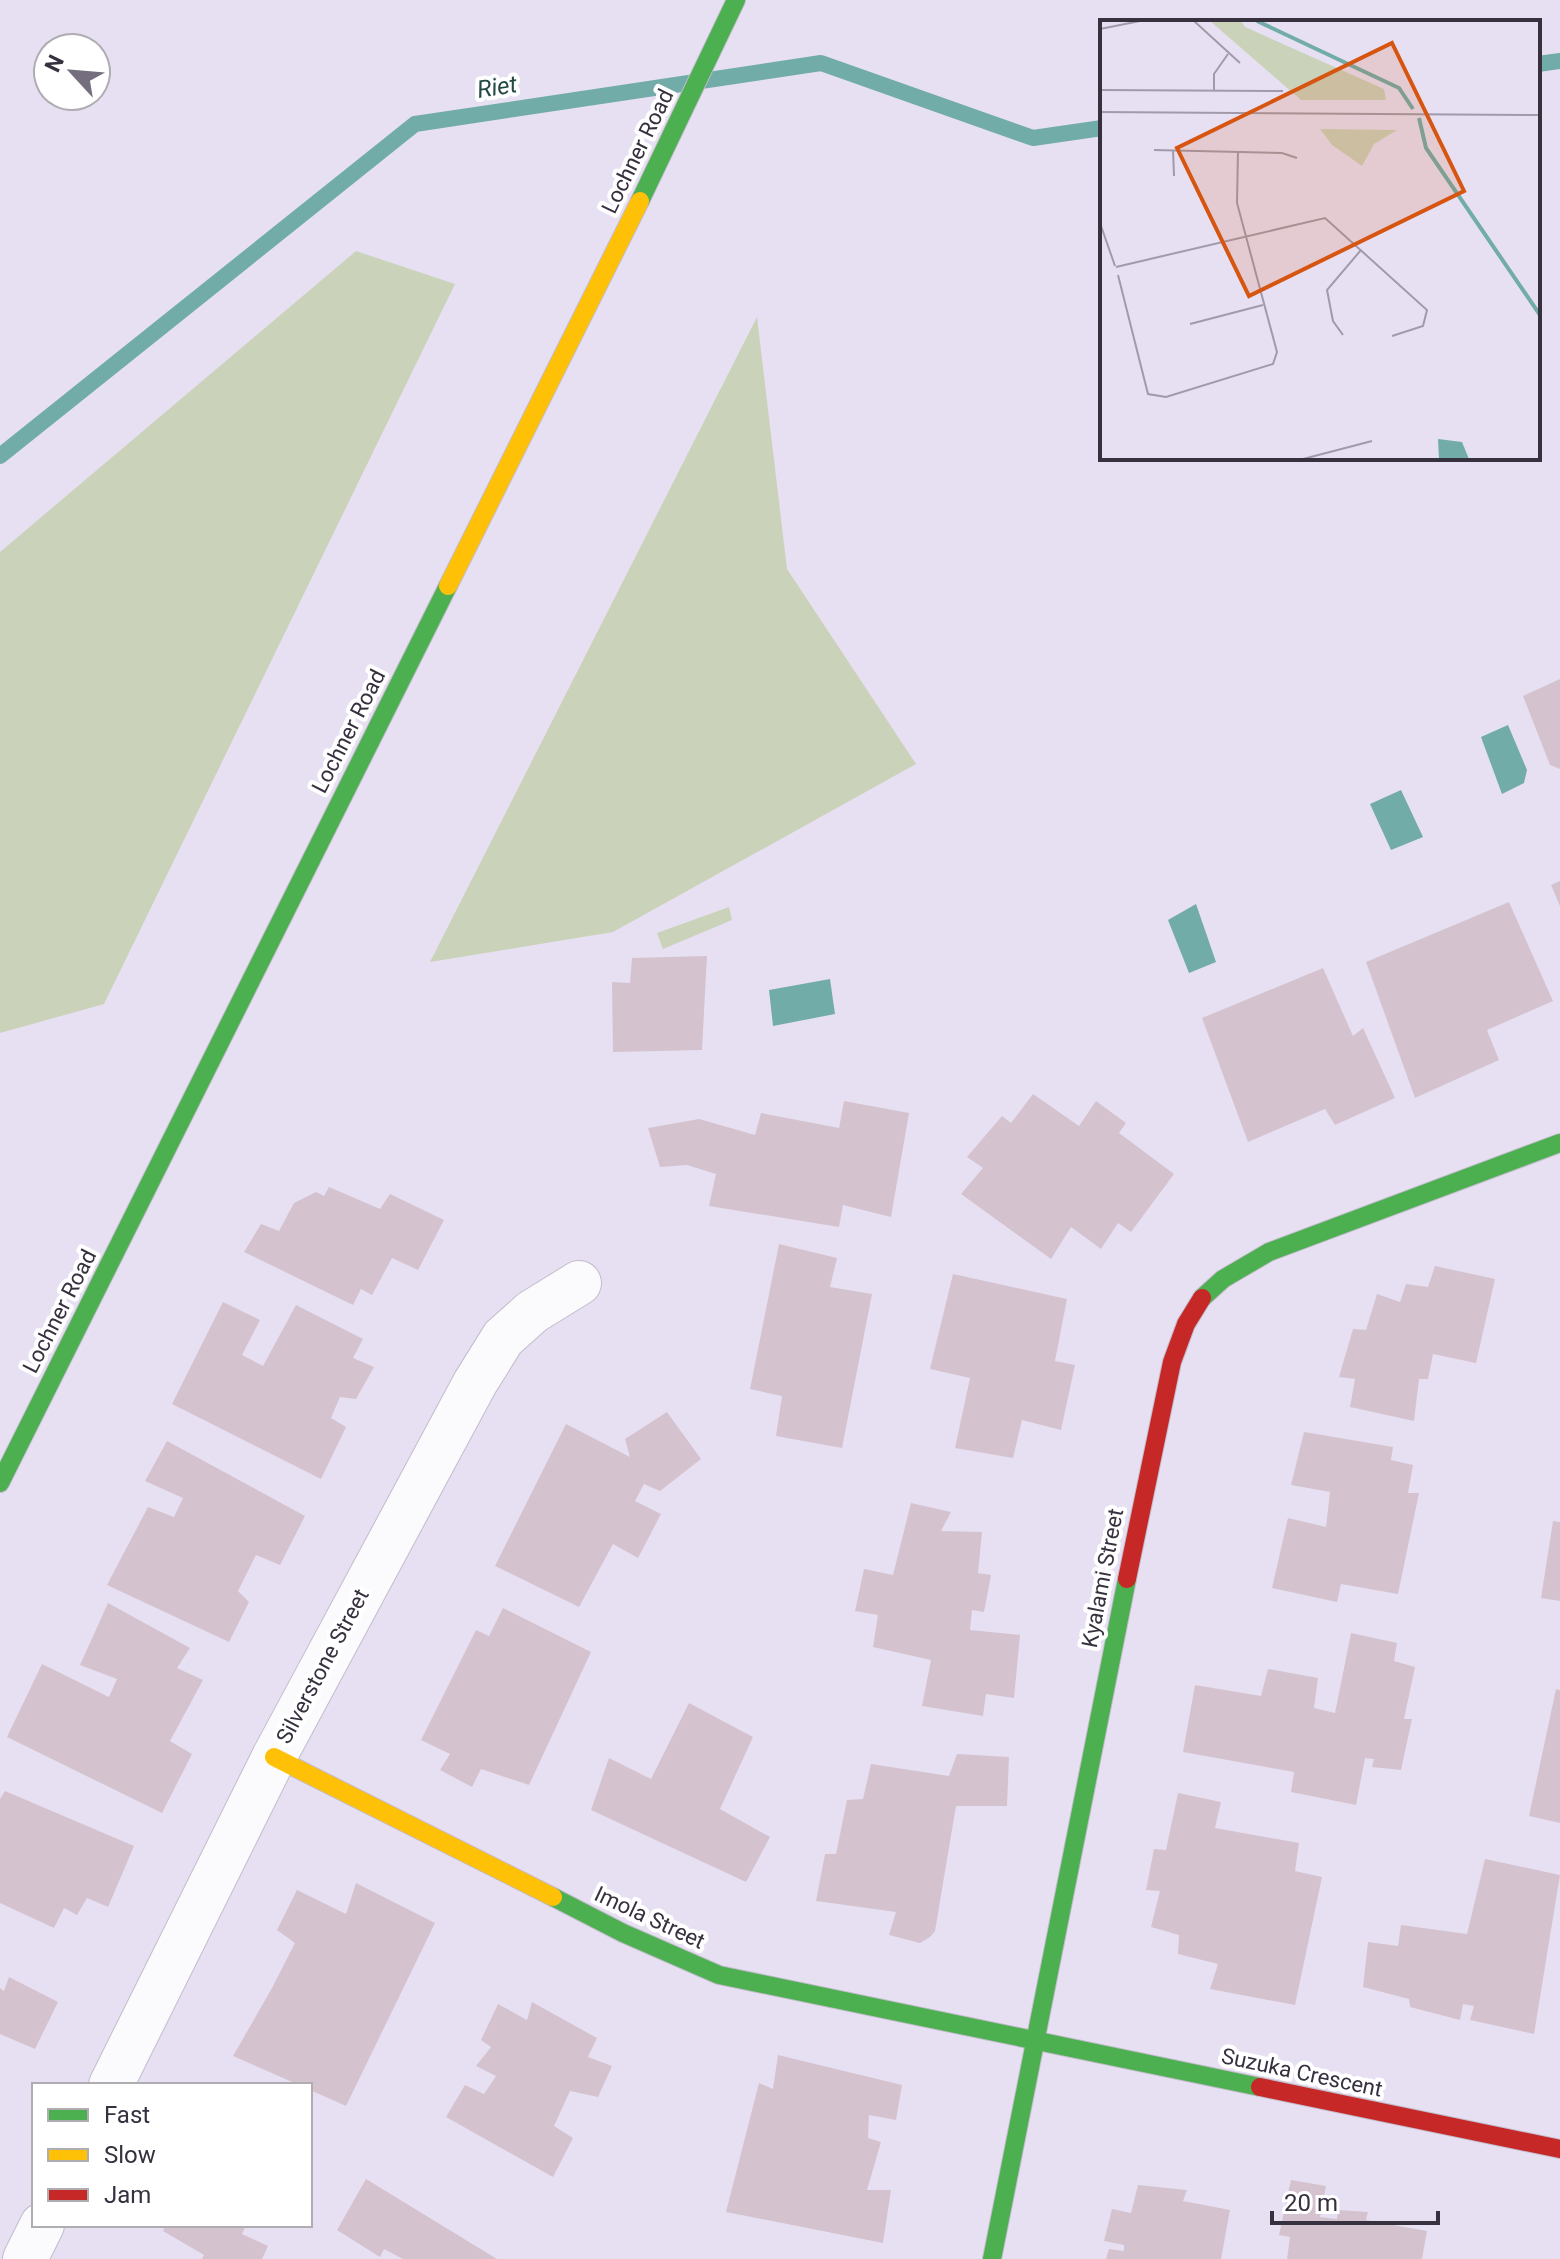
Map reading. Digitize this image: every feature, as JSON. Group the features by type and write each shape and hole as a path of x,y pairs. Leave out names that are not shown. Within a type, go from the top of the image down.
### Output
{"street":[{"name":"Lochner Road","path":"0,1483 642,196 736,0"},
{"name":"Kyalami Street","path":"992,2259 1165,1389 1176,1345 1190,1317 1210,1290 1246,1264 1444,1183 1560,1143"},
{"name":"Silverstone Street","path":"112,2083 274,1757 475,1383 503,1338 532,1312 579,1283"},
{"name":"Imola Street","path":"274,1757 623,1933 719,1975 1034,2041"},
{"name":"Suzuka Crescent","path":"1034,2041 1560,2149"},
{"path":"25,2259 41,2227"}],"shaded area":[{"path":"356,251 455,284 104,1004 0,1033 0,552"},
{"path":"757,317 787,569 916,764 613,932 430,962"},
{"path":"1508,725 1527,770 1524,783 1502,794 1481,737"},
{"path":"1401,790 1423,837 1391,850 1370,804"},
{"path":"1196,904 1216,962 1189,973 1168,920"},
{"path":"729,907 732,920 663,949 657,933"},
{"path":"830,979 835,1014 773,1026 769,990"}],"building":[{"path":"1560,679 1560,769 1550,765 1523,696"},
{"path":"1560,881 1560,906 1551,885"},
{"path":"1509,902 1553,1001 1487,1030 1499,1060 1415,1098 1366,962"},
{"path":"707,956 702,1050 613,1052 612,982 630,983 632,958"},
{"path":"1323,968 1353,1036 1363,1028 1395,1098 1335,1125 1325,1109 1248,1142 1202,1018"},
{"path":"1033,1094 1079,1126 1096,1101 1126,1123 1119,1133 1174,1174 1131,1232 1118,1223 1101,1249 1071,1227 1051,1259 961,1194 983,1168 967,1157 1002,1116 1011,1123"},
{"path":"844,1101 909,1113 891,1217 843,1205 839,1227 709,1206 716,1174 687,1165 660,1167 648,1128 699,1119 755,1135 761,1113 839,1128"},
{"path":"329,1187 380,1209 390,1194 444,1220 418,1270 392,1258 372,1295 361,1289 353,1305 244,1252 261,1224 279,1231 294,1203 316,1192 324,1196"},
{"path":"779,1244 837,1258 830,1287 872,1294 842,1448 776,1436 782,1396 750,1389"},
{"path":"1435,1266 1495,1279 1476,1363 1433,1354 1428,1379 1419,1379 1414,1421 1350,1407 1355,1379 1339,1377 1353,1329 1366,1330 1377,1294 1400,1302 1406,1284 1428,1287"},
{"path":"953,1274 1067,1299 1055,1361 1075,1365 1061,1430 1022,1420 1013,1458 955,1448 970,1378 930,1369"},
{"path":"223,1302 260,1320 242,1355 263,1366 296,1305 363,1339 353,1358 374,1367 356,1399 340,1397 331,1418 346,1427 321,1479 172,1404"},
{"path":"667,1412 701,1459 660,1491 644,1484 635,1501 661,1514 638,1558 613,1544 579,1607 495,1566 566,1424 630,1457 625,1439"},
{"path":"1304,1432 1393,1447 1391,1460 1413,1465 1408,1493 1419,1493 1398,1594 1341,1584 1337,1602 1272,1588 1288,1518 1326,1527 1330,1492 1291,1485"},
{"path":"167,1441 305,1516 280,1565 256,1555 238,1591 249,1602 229,1642 107,1585 148,1507 174,1517 183,1498 145,1481"},
{"path":"911,1503 951,1512 941,1531 982,1532 978,1573 991,1575 984,1612 972,1610 970,1630 1020,1635 1014,1698 986,1694 983,1716 922,1706 931,1660 873,1647 878,1615 855,1611 864,1569 893,1575"},
{"path":"1553,1521 1560,1522 1560,1601 1541,1598"},
{"path":"108,1603 190,1648 177,1668 203,1680 170,1741 192,1754 162,1813 7,1737 42,1664 109,1697 117,1679 80,1665"},
{"path":"503,1608 591,1652 529,1785 481,1769 472,1787 440,1770 450,1754 421,1740 476,1630 489,1636"},
{"path":"1351,1633 1397,1643 1394,1661 1415,1667 1404,1719 1412,1719 1401,1770 1372,1767 1374,1759 1365,1758 1356,1805 1291,1792 1294,1772 1183,1752 1195,1685 1261,1696 1268,1669 1318,1678 1314,1708 1335,1713"},
{"path":"1556,1689 1560,1690 1560,1823 1529,1816"},
{"path":"689,1703 753,1737 720,1809 770,1837 746,1882 591,1810 609,1758 651,1779"},
{"path":"957,1754 1009,1757 1007,1806 956,1806 935,1931 930,1937 920,1943 889,1935 896,1912 816,1901 825,1854 836,1854 847,1800 863,1799 871,1764 949,1776"},
{"path":"5,1791 134,1846 108,1907 87,1898 77,1915 64,1908 54,1928 0,1903 0,1799"},
{"path":"1178,1793 1221,1802 1215,1828 1299,1843 1295,1871 1322,1877 1295,2005 1210,1989 1218,1964 1178,1954 1179,1935 1151,1927 1160,1891 1146,1890 1154,1849 1166,1850"},
{"path":"1485,1859 1560,1875 1534,2034 1470,2020 1474,2006 1463,2004 1460,2020 1410,2007 1409,1999 1363,1987 1368,1942 1398,1946 1401,1925 1467,1934"},
{"path":"356,1883 435,1923 346,2106 312,2091 312,2083 294,2083 233,2056 295,1943 277,1930 297,1890 346,1914"},
{"path":"9,1977 58,2002 35,2049 0,2034 0,1988 4,1991"},
{"path":"532,2002 597,2038 588,2057 612,2066 598,2097 570,2091 554,2126 573,2138 553,2177 446,2117 465,2085 484,2094 496,2076 476,2066 491,2047 481,2040 498,2004 527,2020"},
{"path":"778,2055 902,2085 896,2120 869,2115 868,2138 881,2142 867,2190 891,2190 883,2243 726,2212 759,2083 773,2089"},
{"path":"366,2179 497,2259 403,2259 384,2249 380,2257 337,2230"},
{"path":"1291,2180 1326,2186 1320,2217 1337,2219 1338,2210 1368,2212 1366,2220 1427,2231 1422,2259 1287,2259 1290,2237 1279,2235"},
{"path":"1138,2185 1187,2190 1183,2201 1230,2210 1221,2259 1106,2259 1109,2249 1124,2251 1124,2245 1104,2241 1112,2209 1131,2213"},
{"path":"165,2227 245,2227 242,2234 268,2246 262,2259 202,2259 204,2255 163,2231"}],"waterway":[{"name":"Riet","path":"1540,64 1560,61"},
{"name":"Riet","path":"0,456 415,124 821,63 1033,138 1100,128"}],"traffic: fast":[{"path":"640,201 736,0"},
{"path":"0,1483 448,586"},
{"path":"1202,1298 1223,1279 1269,1252 1560,1143"},
{"path":"992,2259 1127,1579"},
{"path":"553,1897 623,1933 719,1975 1260,2087"}],"traffic: slow":[{"path":"448,586 640,201"},
{"path":"274,1757 553,1897"}],"traffic: jam":[{"path":"1127,1579 1172,1362 1186,1324 1202,1298"},
{"path":"1260,2087 1560,2149"}]}
